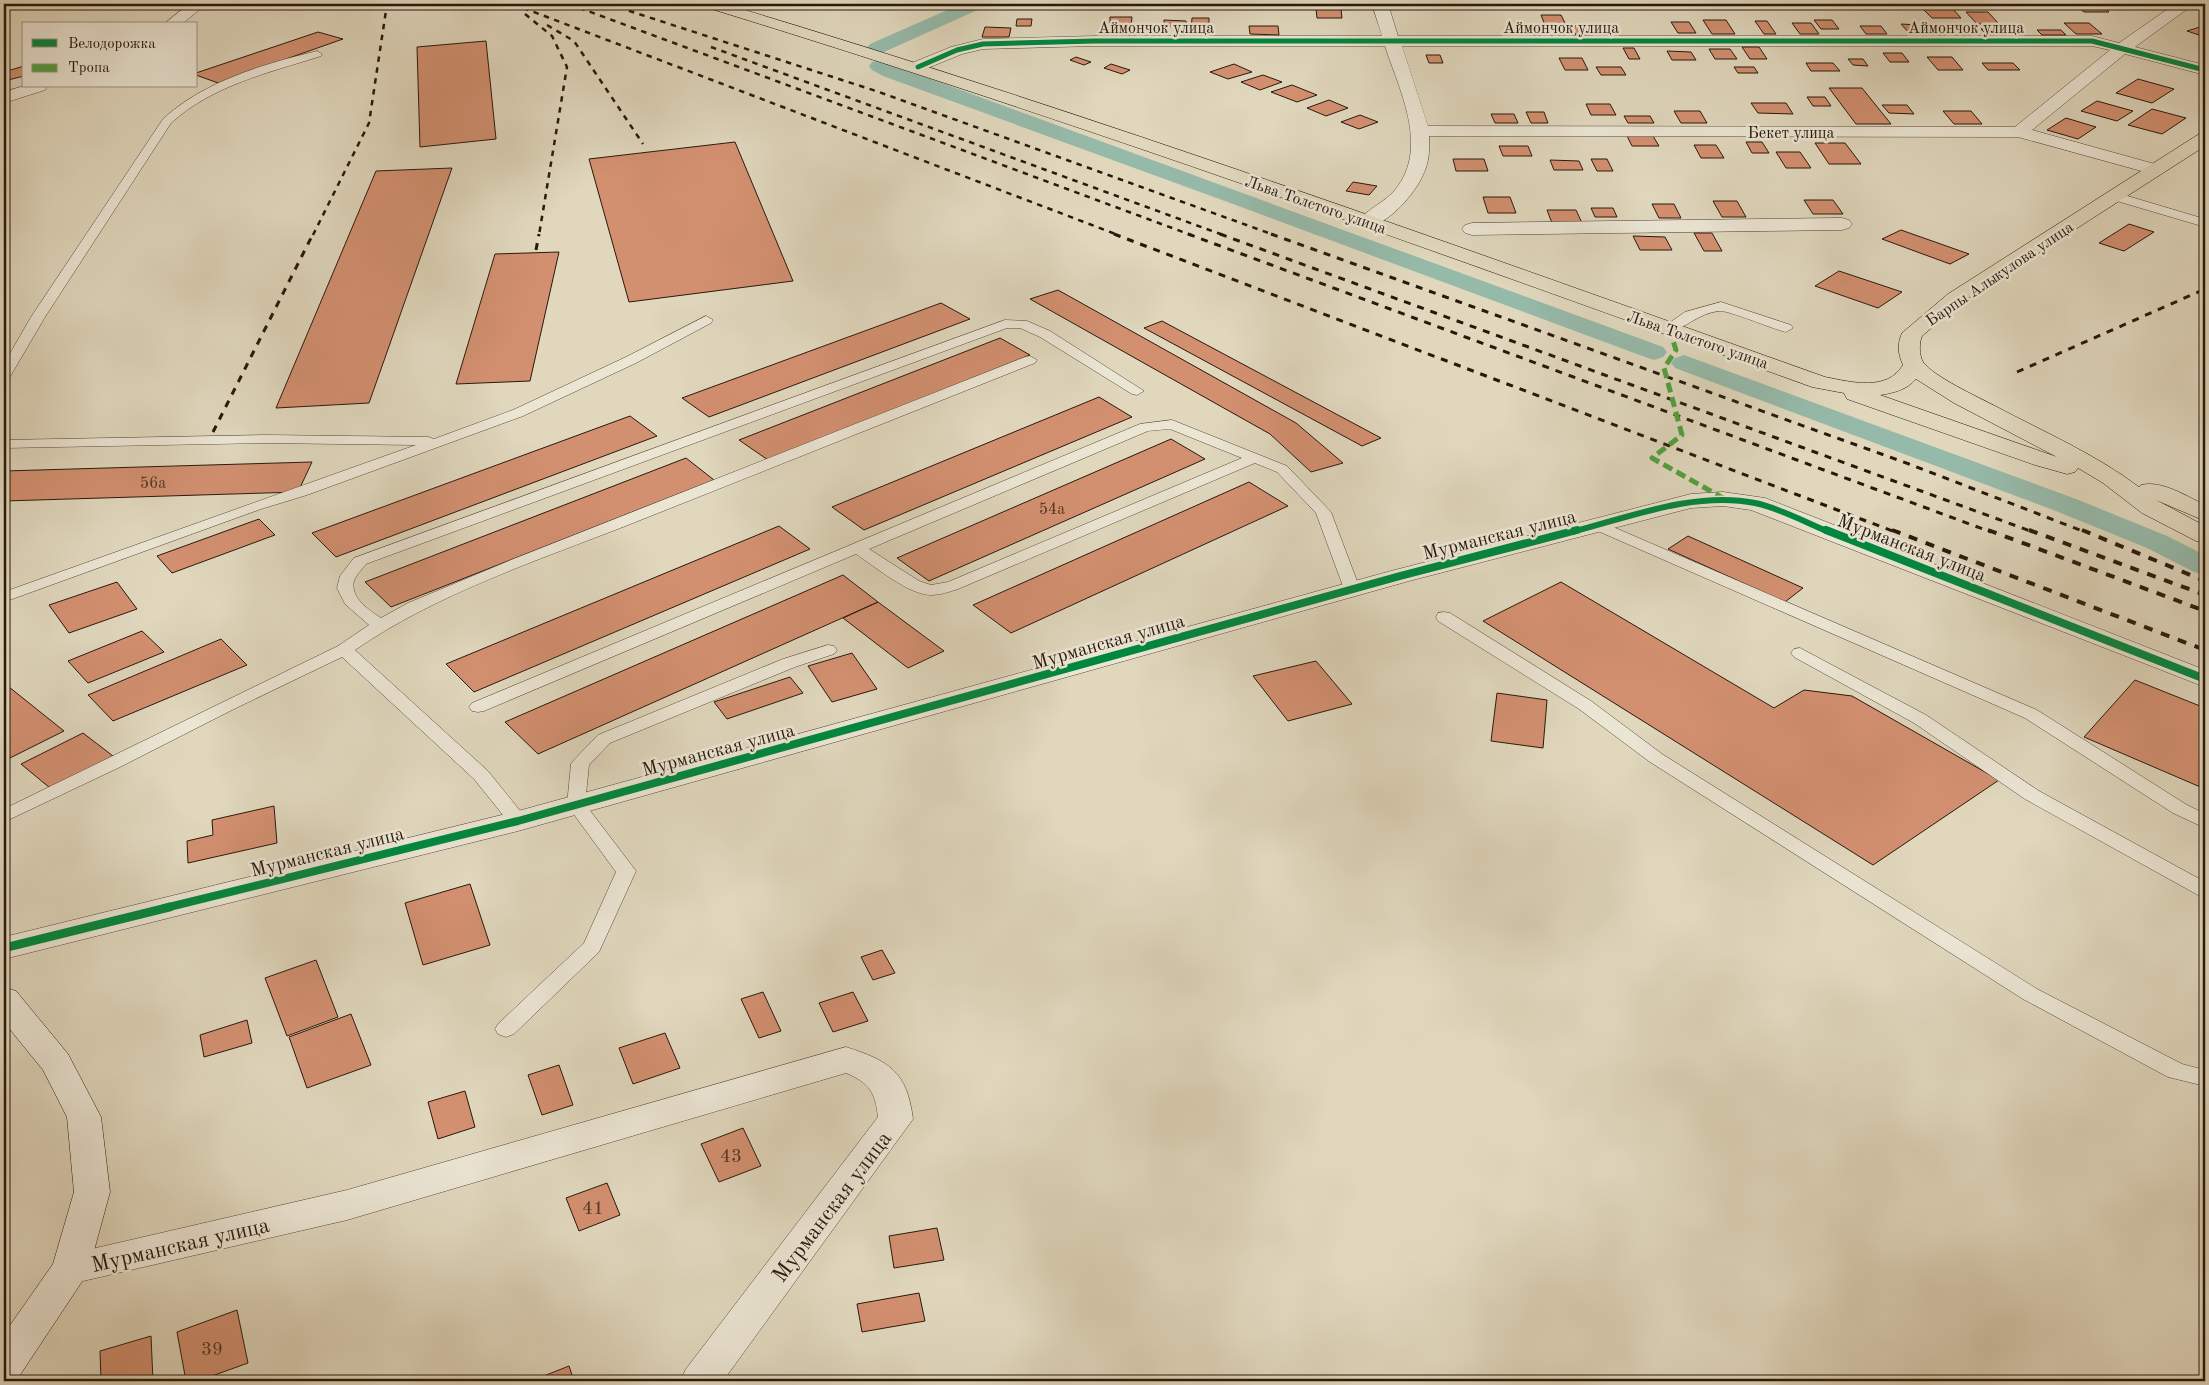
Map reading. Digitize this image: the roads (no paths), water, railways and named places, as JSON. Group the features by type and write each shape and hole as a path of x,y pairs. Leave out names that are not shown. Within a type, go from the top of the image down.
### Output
{"main road":[{"name":"Льва Толстого улица","path":"710,4 741,7 1125,136 1820,382 1866,389 1889,386 1904,380 1914,365"},
{"name":"Барпы Алыкулова улица","path":"1914,365 1908,348 1909,341 1913,333 1922,324 1956,298 2205,138"},
{"path":"1914,365 1924,375 1962,398 2083,461 2111,478 2151,508 2205,536"},
{"path":"1820,382 2043,460 2162,494 2205,514"}],"street":[{"path":"175,22 198,4"},
{"path":"1367,222 1387,210 1402,194 1417,172 1421,156 1420,131 1380,4"},
{"path":"2019,132 2123,48 2185,4"},
{"name":"Аймончок улица","path":"918,67 958,50 983,44 1169,40 2092,41 2205,70"},
{"path":"4,98 33,88"},
{"name":"Бекет улица","path":"1420,131 2019,132 2156,170"},
{"path":"1472,229 1842,224"},
{"path":"1453,252 1476,240 1529,237 1559,229"},
{"name":"Мурманская улица","path":"4,948 518,821 1352,589 1691,501 1723,499 1756,503 2205,679"},
{"name":"Мурманская улица","path":"4,999 56,1063 84,1117 92,1192 70,1269 18,1331 4,1366"},
{"name":"Мурманская улица","path":"70,1269 347,1205 846,1060 865,1065 884,1078 894,1100 896,1119 700,1381"}],"lane":[{"path":"4,375 38,317 167,121 178,109 204,93 317,54"},
{"path":"2114,196 2205,223"},
{"path":"1669,328 1690,315 1721,306 1786,328"},
{"path":"4,597 518,413 631,360 706,320"},
{"path":"380,625 355,606 346,590 346,581 360,561 1005,324 1022,324 1045,334 1137,391"},
{"path":"4,816 344,650 380,625 414,607 517,563 1030,360"},
{"path":"478,707 1145,427 1172,424 1282,469 1323,512 1352,589"},
{"path":"4,444 265,439 440,442"},
{"path":"857,548 912,584 930,590 952,586 1254,458"},
{"path":"1598,525 2030,714 2180,810 2205,822"},
{"path":"1444,617 1585,704 1656,758 2030,994 2176,1071 2205,1078"},
{"path":"344,650 481,775 518,821"},
{"path":"506,1029 592,946 626,871 576,805 580,764 604,739 789,663 828,650"},
{"path":"1800,653 1920,719 2032,795 2205,890"}],"waterway":[{"path":"877,48 976,4"},
{"path":"879,66 890,72 1241,199 1654,352"},
{"path":"1684,363 2066,505 2157,542 2205,566"}],"railway":[{"path":"313,235 369,123 387,4"},
{"path":"513,4 1118,235"},
{"path":"569,4 1191,235"},
{"path":"608,4 879,92 1274,235"},
{"path":"525,14 552,36 567,67 539,235"},
{"path":"547,25 574,41 643,144"},
{"path":"711,47 1223,235"},
{"path":"213,432 313,234"},
{"path":"536,250 539,234"},
{"path":"1114,234 1895,532"},
{"path":"1188,234 1991,532"},
{"path":"1220,234 2033,532"},
{"path":"1271,234 1909,464 2085,532"},
{"path":"2017,372 2205,289"},
{"path":"1892,530 2205,650"},
{"path":"1988,530 2205,611"},
{"path":"2029,530 2205,595"},
{"path":"2082,530 2205,581"}]}
